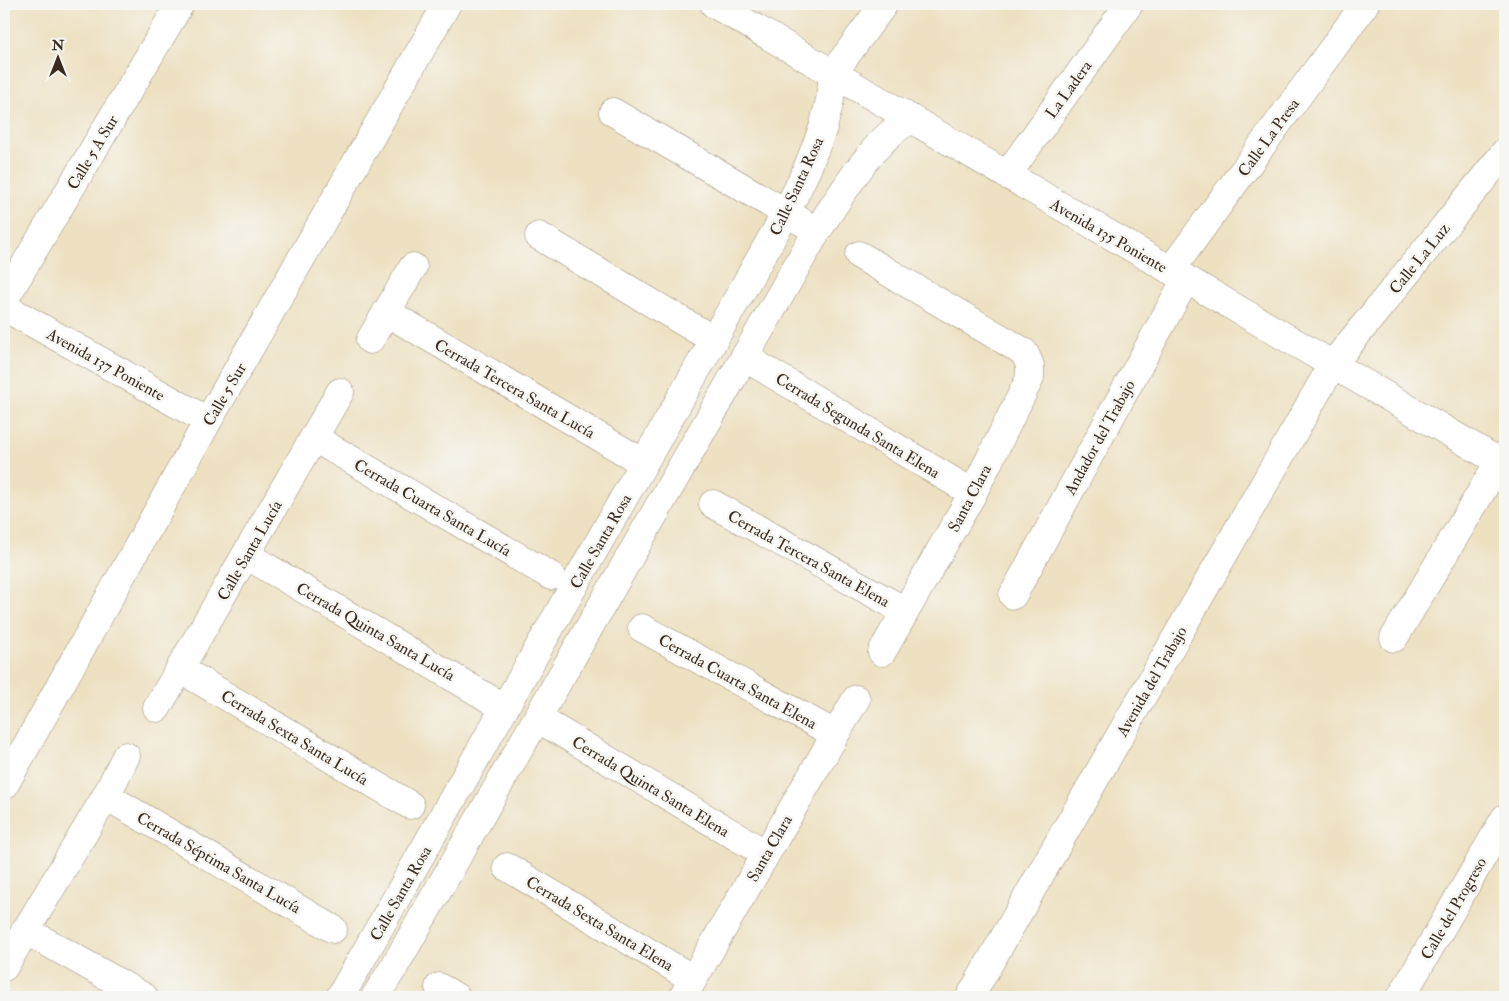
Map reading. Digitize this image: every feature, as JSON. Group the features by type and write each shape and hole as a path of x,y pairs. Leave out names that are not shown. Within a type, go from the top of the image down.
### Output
{"street":[{"name":"Calle 5 A Sur","path":"4,300 180,4"},
{"name":"Calle 5 Sur","path":"4,786 208,421 447,4"},
{"name":"Avenida 135 Poniente","path":"714,4 1178,275 1503,461"},
{"path":"833,73 884,4"},
{"name":"La Ladera","path":"1007,174 1129,4"},
{"name":"Calle La Presa","path":"1178,275 1364,4"},
{"name":"Calle Santa Rosa","path":"340,997 506,708 786,212 807,169 823,128 830,100 833,73"},
{"path":"613,112 817,231"},
{"name":"Calle Santa Rosa","path":"375,997 817,231 877,147 911,119"},
{"name":"Calle La Luz","path":"1333,364 1505,152"},
{"path":"539,236 714,340"},
{"name":"Santa Clara","path":"860,256 1024,352 1030,365 1030,378 973,493 882,652"},
{"path":"370,340 413,267"},
{"name":"Andador del Trabajo","path":"1013,595 1178,275"},
{"name":"Avenida 137 Poniente","path":"4,307 208,421"},
{"name":"Cerrada Tercera Santa Lucía","path":"386,312 644,463"},
{"name":"Cerrada Segunda Santa Elena","path":"744,358 973,493"},
{"name":"Avenida del Trabajo","path":"970,997 1333,364"},
{"name":"Calle Santa Lucía","path":"157,708 340,392"},
{"name":"Cerrada Cuarta Santa Lucía","path":"314,438 552,576"},
{"path":"1394,638 1503,461"},
{"name":"Cerrada Tercera Santa Elena","path":"712,504 905,611"},
{"name":"Cerrada Quinta Santa Lucía","path":"246,555 506,708"},
{"name":"Cerrada Cuarta Santa Elena","path":"642,628 835,734"},
{"name":"Cerrada Sexta Santa Lucía","path":"180,669 410,805"},
{"name":"Santa Clara","path":"688,988 856,699"},
{"name":"Cerrada Quinta Santa Elena","path":"537,718 766,854"},
{"path":"4,968 106,796 126,756"},
{"path":"473,764 501,781"},
{"name":"Cerrada Séptima Santa Lucía","path":"106,796 333,929"},
{"name":"Calle del Progreso","path":"1401,997 1505,818"},
{"name":"Cerrada Sexta Santa Elena","path":"507,867 688,988"},
{"path":"25,930 144,997"}]}
